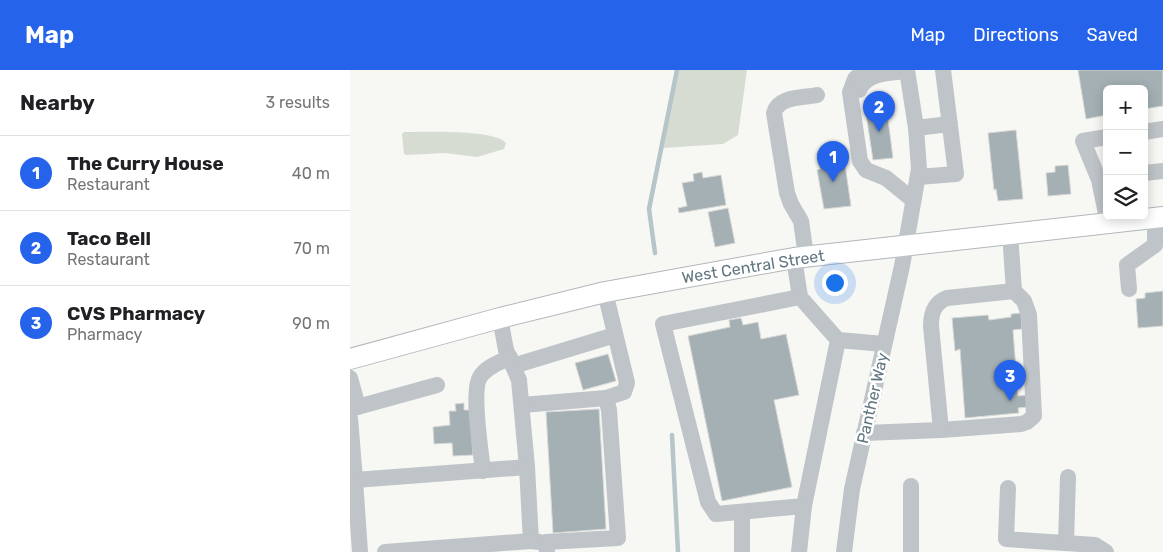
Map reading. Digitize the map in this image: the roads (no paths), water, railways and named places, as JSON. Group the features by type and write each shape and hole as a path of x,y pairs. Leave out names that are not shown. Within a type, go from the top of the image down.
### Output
{"main road":[{"name":"West Central Street","path":"350,359 500,318 606,292 800,257 1159,217"}],"street":[{"path":"864,70 858,74 853,82 851,96 859,158 866,170 890,181 913,200"},
{"path":"876,174 870,162 859,91 862,83 869,78 907,70"},
{"name":"Panther Way","path":"844,552 849,502 905,245 920,163 907,70"},
{"path":"918,177 956,174 943,70"},
{"path":"817,95 784,100 778,105 774,113 787,193 801,221 800,297 838,340 884,344"},
{"path":"916,128 950,124"},
{"path":"1148,131 1163,129"},
{"path":"1103,138 1083,141 1103,179"},
{"path":"1148,173 1163,171"},
{"path":"1129,289 1127,265 1155,245 1159,217"},
{"path":"864,433 1021,424 1034,416 1028,315 1024,301 1014,291 1010,233"},
{"path":"941,430 931,326 933,309 947,298 1014,291"},
{"path":"522,405 606,398 624,392 627,383 606,292"},
{"path":"800,297 663,324 708,502 716,514 804,506"},
{"path":"500,318 511,361 519,380 526,468 541,545"},
{"path":"483,471 476,390 480,377 489,368 511,361 616,335"},
{"path":"799,552 804,506 838,340"},
{"path":"350,378 360,552"},
{"path":"353,411 437,385"},
{"path":"385,552 541,545 618,538 609,410 606,398"},
{"path":"355,480 526,468"},
{"path":"1066,544 1068,478"},
{"path":"911,486 911,552"},
{"path":"1008,488 1006,539 1095,545 1106,552"},
{"path":"742,512 742,552"}],"waterway":[{"path":"655,253 649,209 677,70"},
{"path":"672,435 678,552"}],"place":[{"name":"Taco Bell","path":"879,132"},
{"name":"The Curry House","path":"833,182"},
{"name":"CVS Pharmacy","path":"1010,401"}]}
